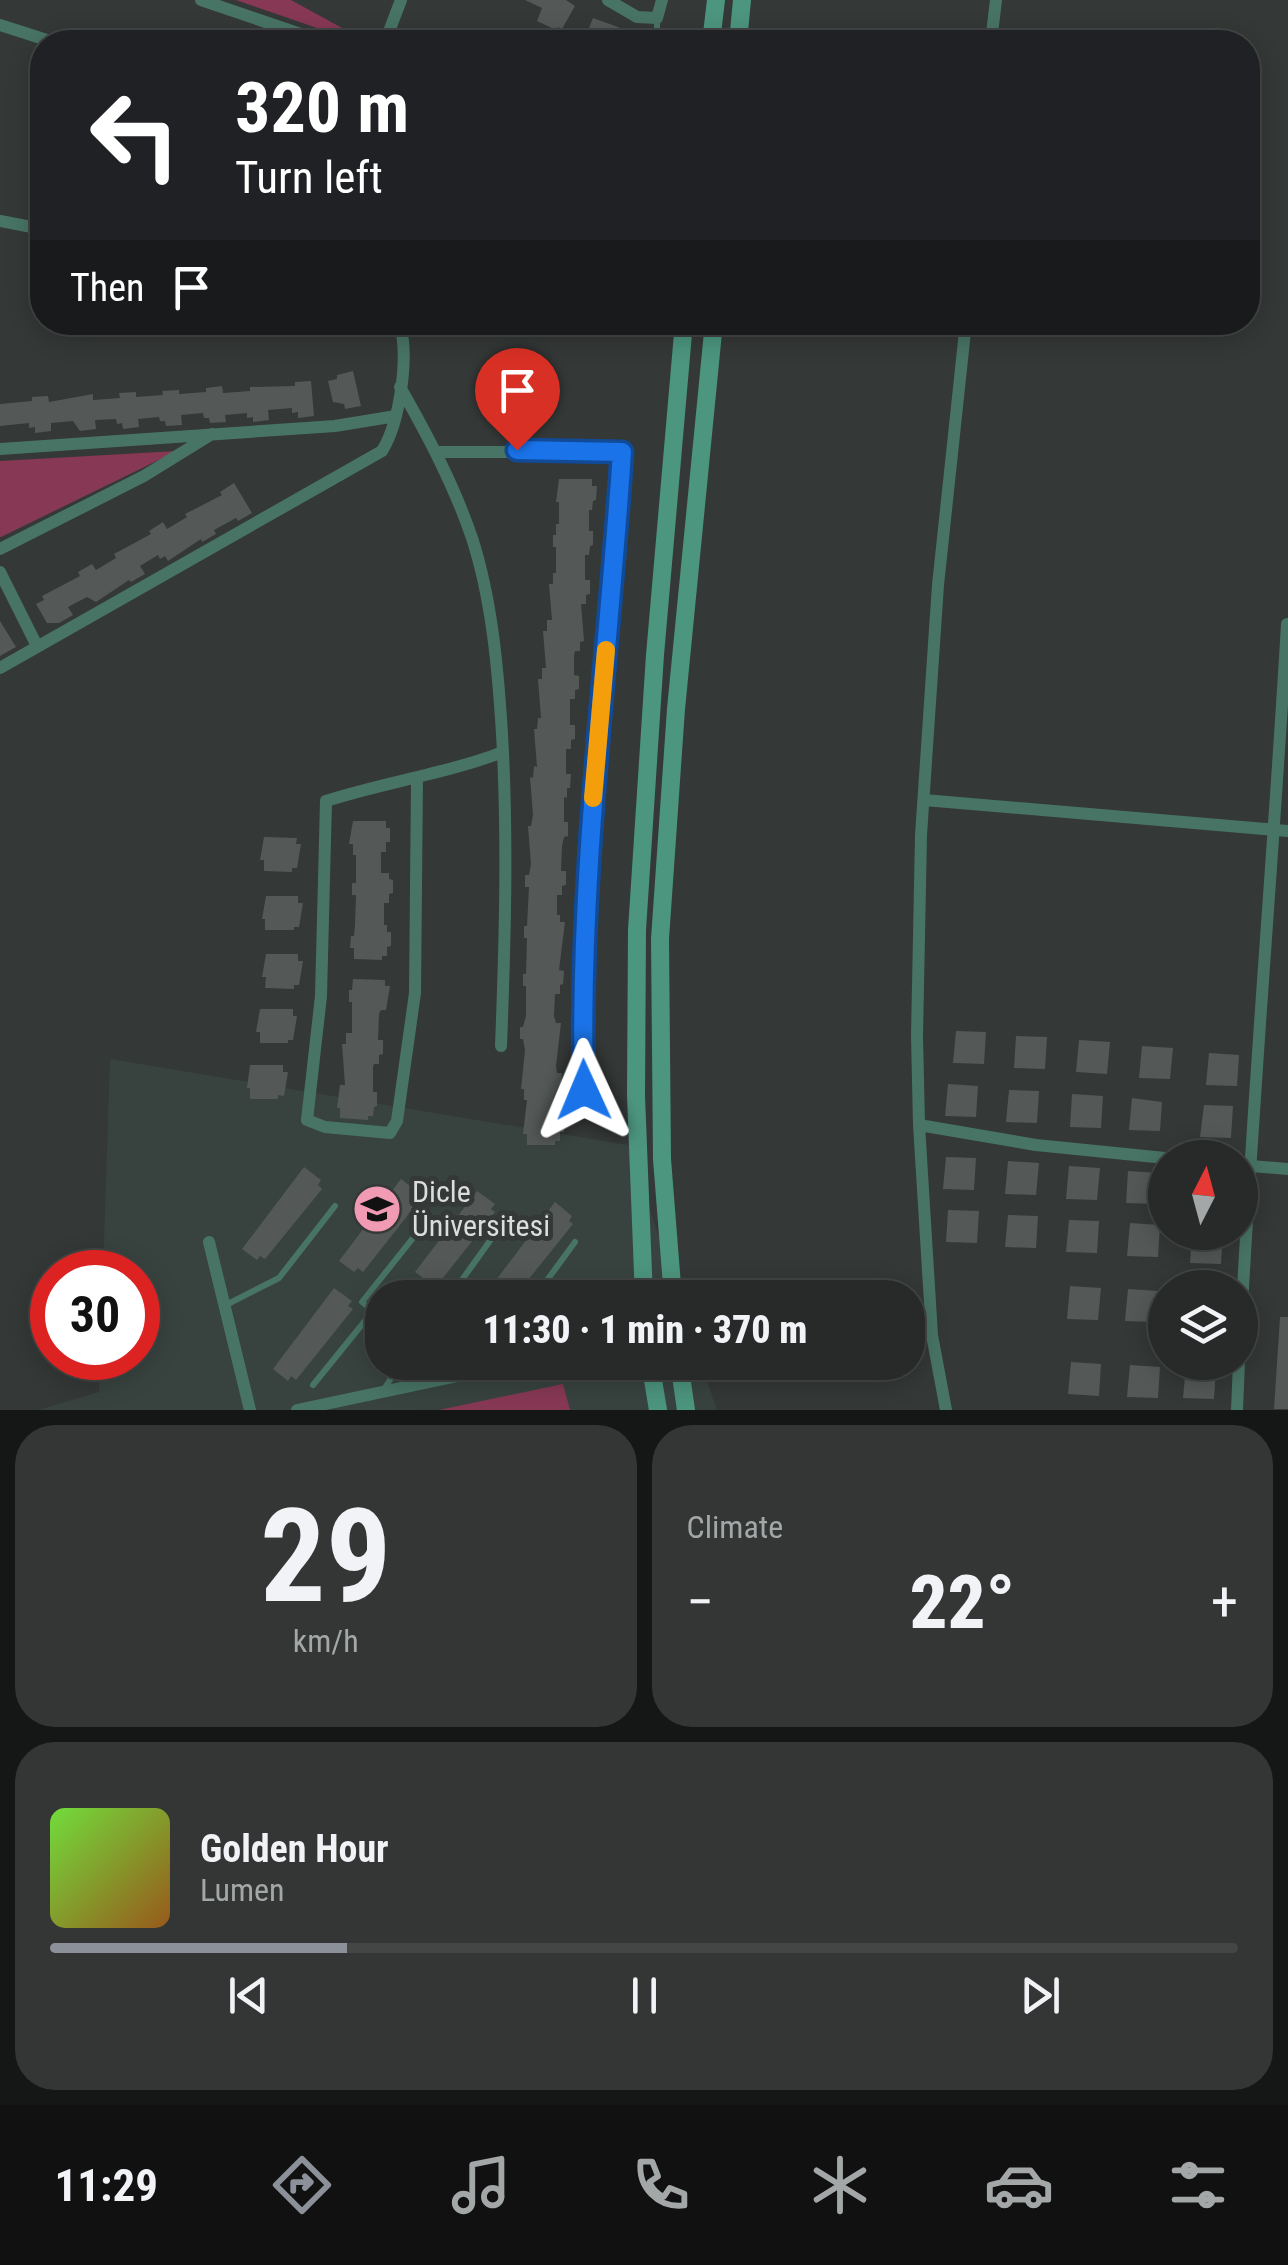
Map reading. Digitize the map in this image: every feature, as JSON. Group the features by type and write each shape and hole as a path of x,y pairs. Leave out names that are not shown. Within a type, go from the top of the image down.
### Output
{"street":[{"path":"201,0 289,30"},
{"path":"390,30 401,0"},
{"path":"608,0 637,17 657,18 662,0"},
{"path":"713,30 716,0"},
{"path":"739,30 742,0"},
{"path":"992,30 996,0"},
{"path":"0,25 30,35"},
{"path":"0,221 30,227"},
{"path":"0,668 382,451 396,416 404,335"},
{"path":"643,1280 636,1096 636,930 683,335"},
{"path":"671,1280 662,1159 660,939 676,708 713,335"},
{"path":"946,1410 932,1335 919,1125 918,1018 924,800 938,585 965,335"},
{"path":"400,388 435,452 473,541 492,630 503,752 506,913 501,1046"},
{"path":"0,450 336,426 396,416"},
{"path":"0,549 144,476 214,433"},
{"path":"435,452 622,452 588,854 583,950 584,1090"},
{"path":"0,572 37,646"},
{"path":"1247,1140 1282,831 1287,624"},
{"path":"418,778 415,993 397,1121 390,1133 324,1127 308,1120 321,996 326,801 368,788 464,767 503,752"},
{"path":"924,800 1282,831"},
{"path":"919,1125 1036,1145 1148,1156"},
{"path":"1258,1167 1288,1169"},
{"path":"209,1242 250,1410"},
{"path":"297,1410 439,1380"},
{"path":"653,1380 658,1410"},
{"path":"682,1380 686,1410"},
{"path":"1237,1410 1238,1380"}],"lane":[{"path":"657,18 657,30"},
{"path":"224,1306 279,1278 335,1206"},
{"path":"380,1280 426,1223"},
{"path":"462,1280 497,1232"},
{"path":"548,1280 576,1242"},
{"path":"313,1384 365,1322"},
{"path":"383,1392 390,1380"}],"shaded area":[{"path":"236,0 291,0 344,29 323,30"},
{"path":"177,451 1,537 0,537 0,461"},
{"name":"Dicle Üniversitesi","path":"110,1059 628,1145 673,1280 365,1280 365,1380 707,1380 717,1410 38,1410 99,1392 99,1380 160,1380 160,1250 104,1250"},
{"path":"563,1384 570,1410 439,1410"}],"building":[{"path":"525,0 566,0 575,6 562,29 556,30 537,21 542,8"},
{"path":"593,18 621,30 588,30"},
{"path":"353,371 361,406 345,409 344,404 333,402 328,381"},
{"path":"311,381 314,416 298,418 298,412 292,413 292,408 268,410 269,420 253,422 247,413 225,415 226,422 210,423 203,413 181,415 182,425 166,426 159,417 138,419 139,427 123,429 116,419 95,420 96,429 80,431 73,421 51,423 51,431 35,433 35,427 29,428 29,423 0,426 0,404 32,401 32,397 48,396 49,402 93,394 93,400 120,398 119,393 136,392 136,397 163,395 162,391 206,392 206,388 222,386 223,393"},
{"path":"559,479 592,479 592,486 597,486 596,500 589,510 593,545 589,555 585,555 585,580 590,580 590,594 586,595 586,604 581,604 584,641 574,655 579,689 575,690 575,699 570,699 570,725 575,725 575,739 571,740 571,749 566,749 566,774 571,774 567,798 564,797 568,836 562,846 561,871 566,871 566,885 562,886 562,895 557,895 557,915 560,922 565,922 559,970 564,971 563,984 560,994 555,994 554,1016 556,1023 561,1023 556,1066 557,1073 562,1073 557,1111 559,1118 564,1118 564,1132 560,1132 560,1141 555,1141 555,1145 527,1145 527,1134 523,1134 527,1100 521,1089 525,1050 520,1039 520,1027 526,1016 524,926 529,887 525,887 525,875 529,875 531,864 530,777 533,778 534,766 537,767 534,729 541,718 538,679 542,679 542,668 546,668 543,631 547,631 547,620 552,620 549,584 553,584 556,573 553,535 559,524"},
{"path":"234,483 252,513 214,530 216,534 168,561 158,555 140,566 145,574 96,602 87,597 68,607 73,615 59,623 47,623 36,604 44,600 42,596 80,576 78,572 92,564 96,570 116,558 114,554 151,534 149,531 163,522 167,529 187,517 185,514 222,495 220,492"},
{"path":"0,621 16,647 0,656"},
{"path":"353,821 386,821 386,828 390,828 390,842 386,842 386,852 381,852 381,873 389,873 393,880 393,893 389,894 389,903 384,903 384,925 391,932 391,946 382,960 354,959 354,948 350,948 356,895 352,895 352,883 356,883 356,855 353,844 349,844"},
{"path":"264,837 297,838 296,844 301,844 297,868 292,868 292,872 264,871 264,860 260,860"},
{"path":"266,896 298,896 298,903 303,903 299,927 265,930 262,919"},
{"path":"266,954 298,954 298,961 303,961 299,985 294,985 294,989 265,988 266,977 262,977"},
{"path":"353,979 385,980 385,986 390,986 386,1010 379,1014 378,1040 383,1040 383,1054 373,1067 377,1106 368,1120 340,1118 337,1108 340,1085 345,1085 342,1044 346,1044 346,1033 352,1033 349,990"},
{"path":"260,1009 293,1009 293,1016 297,1016 293,1040 260,1043 260,1032 256,1032"},
{"path":"956,1031 986,1032 984,1064 953,1063"},
{"path":"1016,1036 1047,1037 1045,1069 1014,1068"},
{"path":"1079,1040 1110,1042 1107,1074 1076,1072"},
{"path":"1142,1046 1173,1048 1170,1079 1139,1078"},
{"path":"1209,1053 1239,1055 1237,1086 1206,1085"},
{"path":"250,1065 283,1065 283,1072 288,1072 284,1096 250,1099"},
{"path":"948,1084 978,1086 976,1117 945,1116"},
{"path":"1009,1090 1039,1091 1037,1123 1006,1122"},
{"path":"1072,1094 1103,1096 1101,1128 1070,1127"},
{"path":"1132,1098 1162,1102 1160,1131 1129,1130"},
{"path":"1204,1105 1233,1106 1231,1138 1200,1137"},
{"path":"946,1157 976,1158 974,1190 943,1189"},
{"path":"1008,1161 1039,1163 1036,1195 1005,1194"},
{"path":"1069,1166 1100,1168 1097,1200 1066,1199"},
{"path":"304,1167 321,1180 318,1185 322,1189 265,1259 260,1256 257,1260 242,1249"},
{"path":"1128,1171 1148,1172 1148,1204 1126,1203"},
{"path":"401,1179 419,1193 415,1197 419,1201 363,1272 358,1268 354,1272 339,1261"},
{"path":"477,1191 495,1204 491,1209 495,1212 441,1280 426,1280 415,1272"},
{"path":"555,1202 572,1216 569,1221 573,1224 528,1280 496,1280"},
{"path":"948,1210 979,1211 977,1243 946,1242"},
{"path":"1008,1215 1038,1216 1036,1248 1005,1247"},
{"path":"1069,1220 1099,1221 1097,1253 1066,1252"},
{"path":"1130,1223 1148,1224 1148,1250 1158,1250 1158,1257 1127,1256"},
{"path":"1191,1250 1222,1250 1221,1264 1190,1263"},
{"path":"1070,1286 1101,1288 1098,1320 1067,1319"},
{"path":"334,1288 352,1301 348,1306 353,1309 296,1380 291,1376 288,1381 273,1369"},
{"path":"1128,1289 1148,1290 1148,1322 1125,1321"},
{"path":"1280,1317 1288,1317 1288,1409 1274,1409"},
{"path":"1071,1362 1101,1364 1099,1396 1068,1394"},
{"path":"1130,1365 1148,1366 1148,1380 1159,1380 1158,1398 1127,1397"},
{"path":"1185,1380 1215,1380 1214,1399 1183,1398"}],"slow traffic":[{"path":"593,798 606,650"}],"place":[{"name":"Dicle Üniversitesi","path":"377,1209"}],"route":[{"path":"517,450 622,452 588,854 583,950 584,1090"}]}
